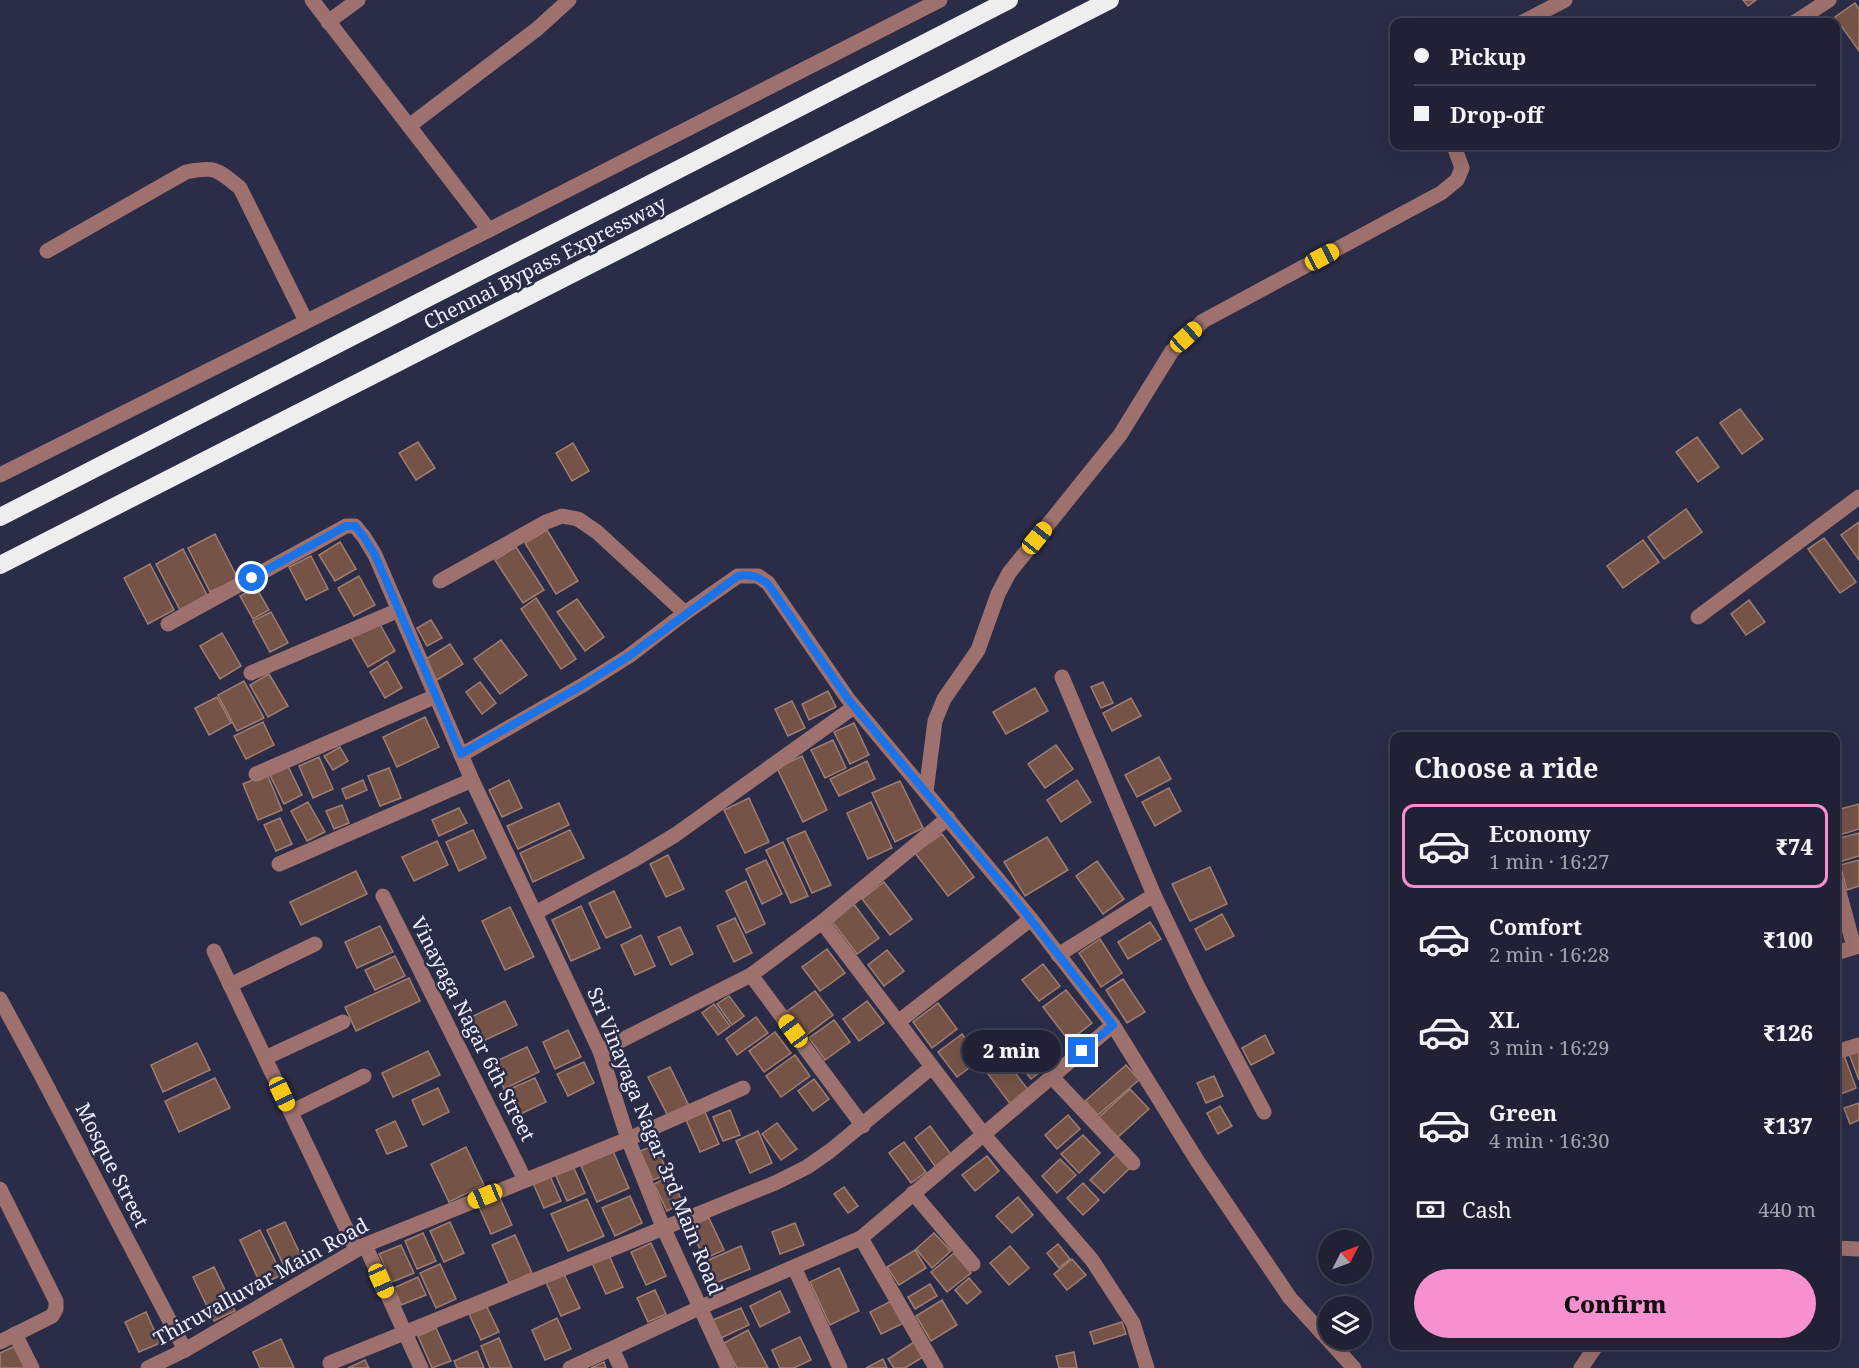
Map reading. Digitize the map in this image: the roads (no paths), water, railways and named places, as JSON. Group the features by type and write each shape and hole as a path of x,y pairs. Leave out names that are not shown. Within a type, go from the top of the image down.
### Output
{"highway":[{"name":"Chennai Bypass Expressway","path":"0,517 1010,0"},
{"name":"Chennai Bypass Expressway","path":"0,565 1110,0"}],"street":[{"path":"312,0 489,230"},
{"path":"328,22 358,0"},
{"path":"409,126 537,29 569,0"},
{"path":"0,475 489,230 940,0"},
{"path":"1531,18 1565,0"},
{"path":"1801,18 1829,0"},
{"path":"926,792 935,721 944,699 978,650 998,594 1009,573 1120,435 1172,351 1203,321 1442,193 1457,180 1462,168 1455,150"},
{"path":"47,251 186,172 208,168 225,176 240,188 306,321"},
{"path":"1698,617 1859,497"},
{"path":"440,581 546,522 562,516 578,519 597,532 685,613"},
{"name":"Sri Vinayaga Nagar 3rd Main Road","path":"168,624 346,526 355,526 364,537 375,555 472,780 600,1051 628,1139 663,1227 728,1368"},
{"path":"461,754 629,656 738,576 748,574 758,576 768,584 855,707 1030,919 1113,1025 1198,1162 1290,1298 1354,1368"},
{"path":"251,673 399,610"},
{"path":"1062,676 1154,895 1197,985 1264,1112"},
{"path":"256,774 436,696"},
{"path":"535,913 675,835 855,707"},
{"path":"279,864 472,780"},
{"path":"600,1051 751,975 822,922 948,818"},
{"path":"1840,893 1857,946 1840,952"},
{"path":"1058,955 1154,895"},
{"name":"Vinayaga Nagar 6th Street","path":"383,896 525,1180"},
{"path":"898,1022 1030,919"},
{"path":"822,922 984,1135 1092,1260 1133,1323 1147,1368"},
{"path":"230,985 315,944"},
{"path":"214,951 291,1112 421,1368"},
{"path":"751,975 863,1126"},
{"name":"Mosque Street","path":"0,999 185,1350"},
{"path":"265,1058 343,1022"},
{"path":"570,1368 699,1308 861,1238 1113,1025"},
{"path":"1840,1051 1859,1045"},
{"path":"330,1363 775,1183 807,1167 863,1126 932,1067"},
{"path":"291,1112 364,1076"},
{"path":"1052,1077 1133,1163"},
{"name":"Thiruvalluvar Main Road","path":"148,1368 185,1350 360,1247 628,1139 743,1088"},
{"path":"0,1188 56,1301 56,1310 52,1316 0,1342"},
{"path":"913,1193 973,1264"},
{"path":"861,1238 936,1368"},
{"path":"1840,1248 1859,1250"},
{"path":"794,1267 840,1368"},
{"path":"15,1334 32,1368"},
{"path":"612,1349 621,1368"},
{"path":"1581,1368 1593,1350"}]}
